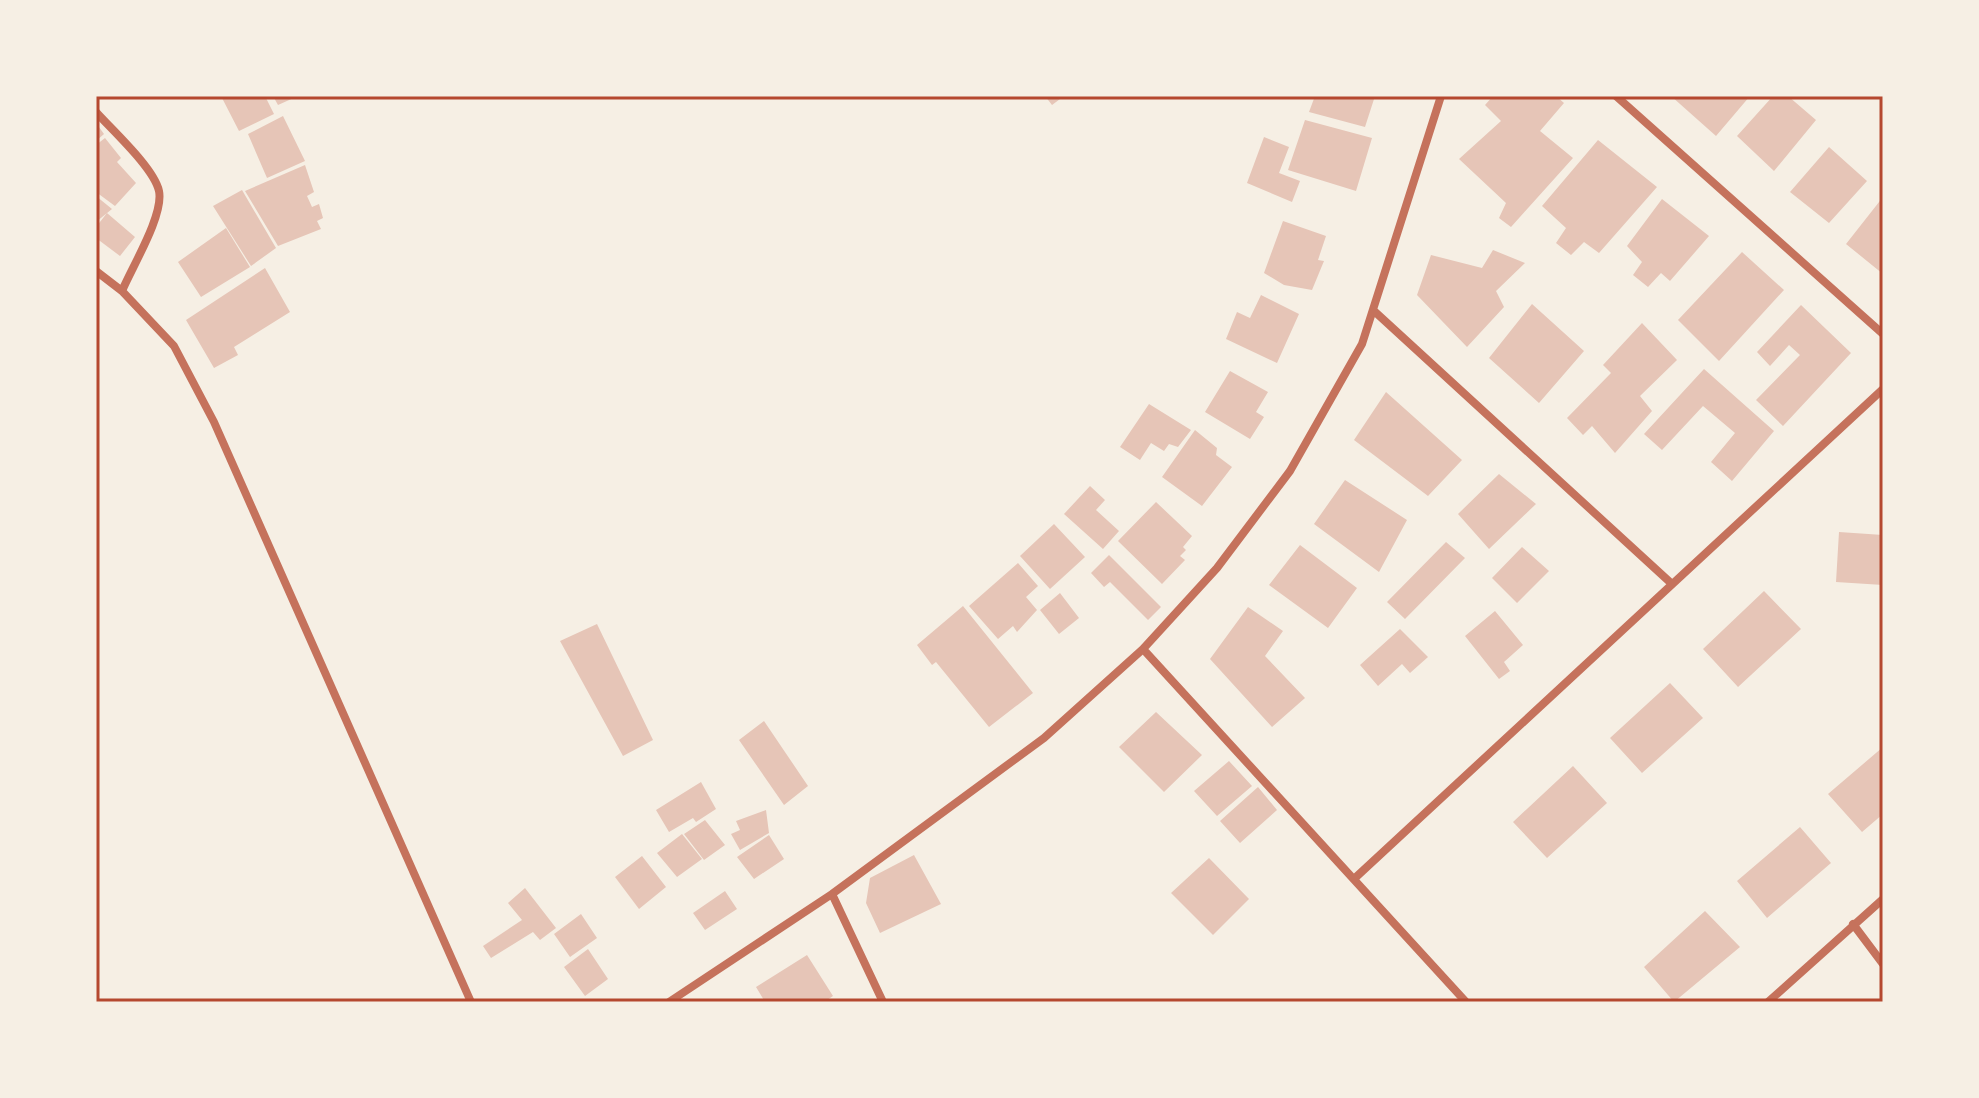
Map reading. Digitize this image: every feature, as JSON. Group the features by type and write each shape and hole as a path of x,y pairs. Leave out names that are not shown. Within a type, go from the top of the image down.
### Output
{"street":[{"path":"669,1002 832,894 1044,738 1143,649 1217,568 1290,471 1362,344 1441,96"},
{"path":"1616,96 1883,334"},
{"path":"96,112 151,175 159,190 159,208 122,291"},
{"path":"96,271 122,291 174,346 214,422 471,1002"},
{"path":"1373,310 1672,584"},
{"path":"1355,878 1883,389"},
{"path":"1143,649 1466,1002"},
{"path":"832,894 883,1002"},
{"path":"1768,1002 1883,899"},
{"path":"1853,924 1883,964"}],"building":[{"path":"221,96 265,96 274,114 239,131"},
{"path":"273,96 298,96 278,105"},
{"path":"1045,96 1064,96 1052,105"},
{"path":"1315,96 1375,96 1365,127 1309,112"},
{"path":"1493,96 1556,96 1564,103 1540,131 1573,158 1511,227 1499,218 1506,203 1459,159 1501,121 1485,105"},
{"path":"1671,96 1750,96 1716,136"},
{"path":"1773,96 1788,96 1816,120 1774,171 1737,136"},
{"path":"283,116 305,161 267,178 248,134"},
{"path":"1305,120 1372,138 1356,191 1288,170"},
{"path":"96,123 104,134 96,141"},
{"path":"1264,137 1289,147 1279,173 1300,181 1292,202 1247,183"},
{"path":"105,138 121,158 117,162 136,183 115,206 96,192 96,145"},
{"path":"1598,140 1657,187 1599,253 1584,242 1571,255 1556,243 1566,228 1542,206"},
{"path":"1829,147 1867,181 1829,223 1790,192"},
{"path":"305,165 314,192 307,196 312,207 319,204 323,218 317,221 321,229 278,246 245,191"},
{"path":"242,190 276,248 251,266 213,206"},
{"path":"96,196 112,209 96,222"},
{"path":"1883,197 1883,274 1846,244"},
{"path":"1662,199 1709,236 1670,281 1661,273 1648,287 1633,275 1642,262 1627,246"},
{"path":"107,213 135,237 120,256 96,238 96,227"},
{"path":"1283,221 1326,236 1318,260 1324,261 1312,290 1284,285 1264,273"},
{"path":"226,228 250,267 201,297 178,262"},
{"path":"1493,250 1525,263 1496,291 1504,307 1467,347 1417,295 1431,255 1482,268"},
{"path":"1742,252 1784,290 1719,361 1678,320"},
{"path":"265,268 290,312 234,347 238,355 214,368 186,320"},
{"path":"1261,295 1299,314 1277,363 1226,339 1237,312 1250,318"},
{"path":"1532,304 1584,351 1539,403 1489,358"},
{"path":"1801,305 1851,353 1783,426 1756,400 1800,355 1789,345 1770,366 1757,352"},
{"path":"1642,323 1677,360 1640,396 1652,411 1615,453 1592,426 1583,435 1567,418 1611,373 1603,365"},
{"path":"1704,369 1774,431 1732,481 1711,462 1735,433 1703,406 1662,450 1644,434"},
{"path":"1230,371 1268,392 1256,412 1264,417 1250,439 1205,412"},
{"path":"1386,392 1462,460 1428,496 1354,440"},
{"path":"1149,404 1191,430 1178,447 1169,444 1164,451 1151,443 1140,460 1120,447"},
{"path":"1195,430 1217,448 1216,455 1232,467 1202,506 1162,477"},
{"path":"1499,474 1536,504 1489,549 1458,514"},
{"path":"1345,480 1407,520 1379,572 1314,524"},
{"path":"1090,486 1105,500 1096,510 1119,531 1103,549 1064,514"},
{"path":"1156,502 1192,536 1180,556 1185,560 1162,584 1118,541"},
{"path":"1054,524 1085,557 1050,589 1020,556"},
{"path":"1839,532 1883,535 1883,585 1836,582"},
{"path":"1446,542 1465,558 1405,619 1387,602"},
{"path":"1300,545 1357,588 1328,628 1269,585"},
{"path":"1522,547 1549,571 1517,603 1492,578"},
{"path":"1109,555 1161,607 1148,620 1110,582 1104,587 1091,573"},
{"path":"1018,563 1038,586 1026,597 1037,610 1017,632 1013,626 998,639 969,606"},
{"path":"1764,591 1801,629 1738,687 1703,649"},
{"path":"1060,593 1079,618 1059,634 1040,610"},
{"path":"963,606 1033,693 989,727 936,662 932,665 917,645"},
{"path":"1248,607 1283,631 1265,656 1305,698 1272,727 1210,659"},
{"path":"1495,611 1523,645 1504,662 1510,671 1499,679 1465,636"},
{"path":"597,624 653,740 623,756 560,641"},
{"path":"1400,629 1428,657 1410,673 1402,664 1378,686 1360,665"},
{"path":"1670,683 1703,718 1642,773 1610,738"},
{"path":"1156,712 1202,755 1164,792 1119,747"},
{"path":"764,721 808,786 784,805 739,740"},
{"path":"1883,747 1883,814 1862,832 1828,794"},
{"path":"1229,761 1252,786 1217,816 1194,791"},
{"path":"1573,766 1607,803 1547,858 1513,822"},
{"path":"701,782 716,809 696,822 693,818 669,832 656,810"},
{"path":"1258,787 1277,810 1240,843 1220,821"},
{"path":"766,810 769,833 740,850 731,834 740,830 736,821"},
{"path":"705,820 725,845 704,860 684,834"},
{"path":"1800,827 1831,863 1767,918 1737,881"},
{"path":"682,834 702,859 677,877 657,853"},
{"path":"769,835 784,859 754,879 737,857"},
{"path":"914,855 941,904 880,933 866,903 870,878"},
{"path":"642,856 666,887 639,909 615,877"},
{"path":"1209,858 1249,899 1213,935 1171,893"},
{"path":"525,888 556,928 540,940 533,932 491,958 483,946 522,920 508,903"},
{"path":"725,891 737,909 705,930 693,913"},
{"path":"1705,911 1740,947 1674,1002 1644,967"},
{"path":"581,914 597,938 570,957 554,934"},
{"path":"588,949 608,979 585,996 564,967"},
{"path":"807,955 833,996 824,1002 765,1002 756,987"}]}
